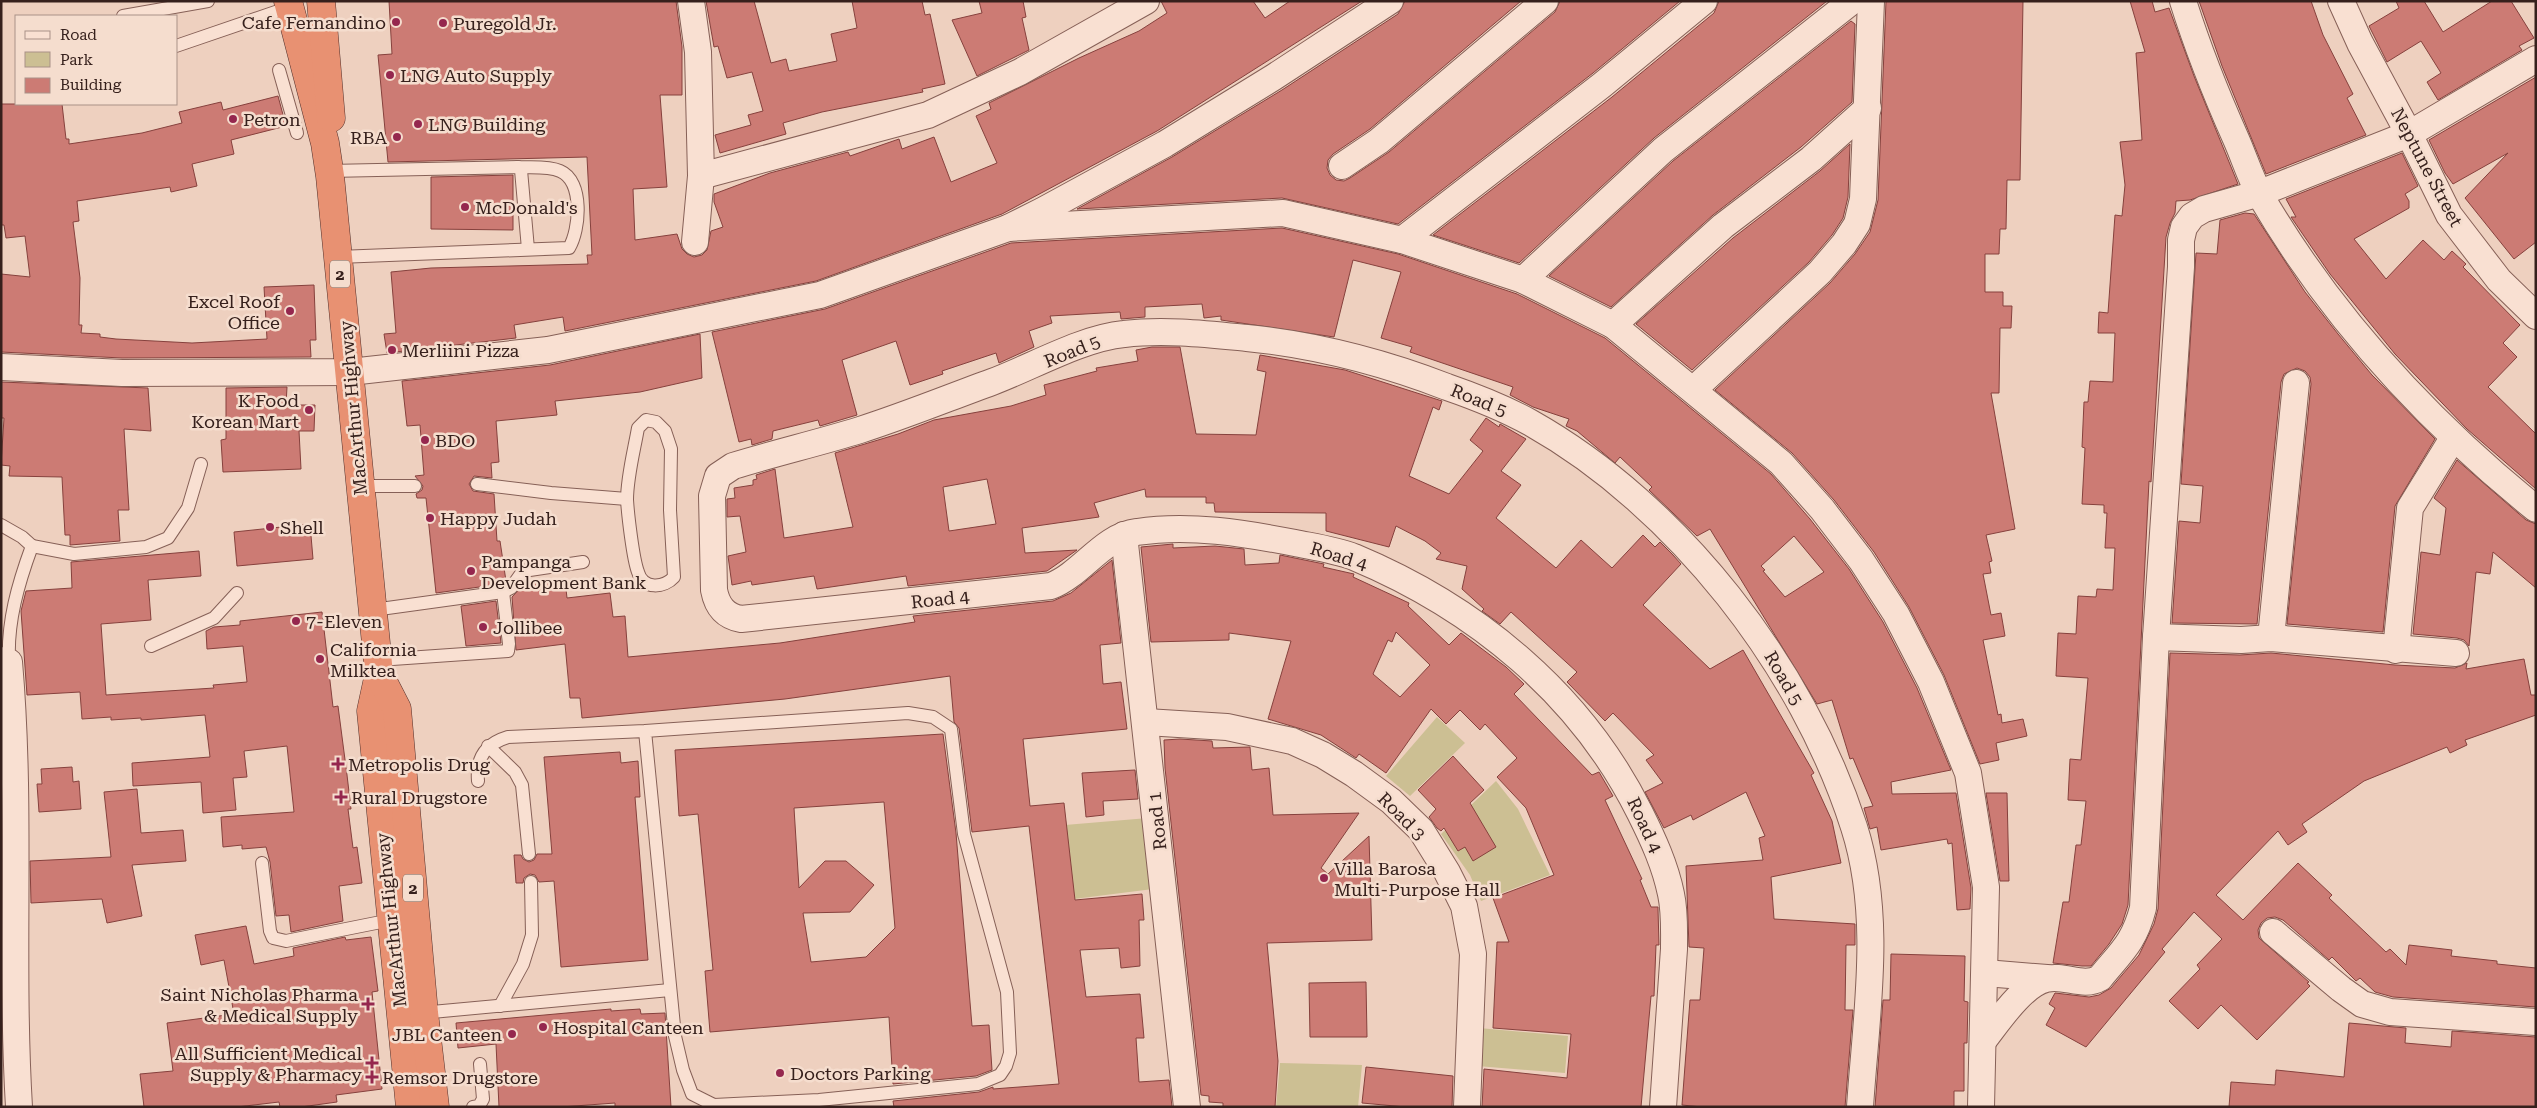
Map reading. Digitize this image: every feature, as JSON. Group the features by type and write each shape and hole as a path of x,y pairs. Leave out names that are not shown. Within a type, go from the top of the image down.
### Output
{"highway":[{"name":"MacArthur Highway","path":"321,1 332,125 325,143"},
{"name":"MacArthur Highway","path":"289,4 325,143 329,171 378,667 371,711 391,920 434,1107"},
{"name":"MacArthur Highway","path":"378,667 397,709 412,1014 410,1107"}],"street":[{"path":"691,1 698,52 701,176 695,242"},
{"path":"701,176 928,115 1020,72 1146,1"},
{"path":"1,367 122,373 350,372 548,350 820,295 1008,228 1165,144 1274,77 1390,1"},
{"path":"1342,166 1379,140 1545,1"},
{"path":"1402,240 1602,86 1704,1"},
{"path":"1523,280 1663,150 1852,1"},
{"path":"1693,390 1820,272 1844,244 1857,224 1863,199 1871,1"},
{"path":"2183,1 2196,44 2260,194 2330,300 2391,375 2453,438 2536,509"},
{"name":"Neptune Street","path":"2341,1 2360,43 2409,134 2449,215 2499,280 2536,316"},
{"path":"1985,973 2094,982 2130,943 2139,926 2143,908 2156,636 2182,267 2181,240 2184,227 2192,216 2204,209 2260,194 2409,134 2536,59"},
{"path":"1613,325 1723,226 1811,159 1868,108"},
{"path":"1008,228 1283,213 1402,240 1523,280 1613,325 1780,463 1822,508 1861,560 1896,614 1931,682 1968,773 1986,887 1981,1107"},
{"name":"Road 5","path":"713,545 712,496 718,476 724,470 862,429 1111,335 1146,332 1219,335 1276,341 1332,350 1386,364 1497,405 1534,425 1610,477 1679,541 1711,574 1764,644 1811,725 1855,829 1865,872 1870,922 1860,1107"},
{"path":"2271,638 2296,383"},
{"path":"2396,650 2410,508 2453,438"},
{"name":"Road 4","path":"713,545 716,600 726,614 741,619 1051,586 1071,576 1102,550 1124,535 1135,532 1175,530 1262,536 1352,556 1433,596 1498,641 1547,682 1581,719 1628,788 1662,862 1671,894 1674,950 1663,1107"},
{"name":"Road 1","path":"1124,535 1187,1107"},
{"path":"2156,636 2241,640 2271,638 2396,650 2456,653"},
{"path":"5,661 15,763 8,866 8,1032 19,1107"},
{"name":"Road 3","path":"1146,722 1227,727 1292,740 1323,755 1354,774 1391,801 1421,830 1447,872 1464,906 1473,954 1466,1107"},
{"path":"2272,932 2362,1004 2390,1012 2536,1022"},
{"path":"1983,1041 2016,1001 2031,987 2047,978"}],"lane":[{"path":"129,15 208,1"},
{"path":"178,45 289,4"},
{"path":"279,70 296,133"},
{"path":"518,166 521,170 528,249"},
{"path":"329,171 518,166 562,172 572,182 578,203 574,239 568,248 338,257"},
{"path":"646,420 656,422 665,431 671,449 670,510 674,577 668,584 660,586 646,584 638,574 627,499 638,428 646,420"},
{"path":"1,525 22,537 32,546 74,554 146,547 168,538 188,508 200,464"},
{"path":"477,484 551,493 627,499"},
{"path":"359,486 415,486"},
{"path":"5,661 8,636 20,579 32,546"},
{"path":"373,610 503,592 511,588 523,571 583,562"},
{"path":"378,667 508,651 509,644 503,592"},
{"path":"151,646 214,618 237,593"},
{"path":"478,782 477,768 488,746 508,737 645,731 908,713 933,717 951,729 964,834 1007,992 1010,1053 1006,1066 1000,1075 978,1084 819,1100 714,1105 692,1094 675,1036 645,731"},
{"path":"488,746 515,772 522,785 529,854"},
{"path":"262,863 270,931 273,938 286,941 391,920"},
{"path":"500,1006 523,964 532,935 531,882"},
{"path":"412,1014 670,990"},
{"path":"473,1107 479,1106 483,1099 480,1064"}],"green space":[{"path":"1437,717 1465,743 1410,796 1386,776"},
{"path":"1496,781 1518,809 1550,875 1481,901 1470,875 1441,834"},
{"path":"1148,818 1153,889 1074,899 1065,825"},
{"path":"1479,1028 1568,1036 1565,1073 1477,1066"},
{"path":"1280,1063 1362,1065 1358,1107 1276,1107"}],"building":[{"path":"389,1 676,1 682,47 682,95 660,95 667,187 633,189 635,240 677,234 682,249 694,257 702,255 707,250 711,231 723,227 714,202 714,194 770,173 848,152 850,156 899,139 902,149 934,137 951,182 997,163 976,116 991,109 989,103 1079,58 1139,31 1167,13 1161,1 1253,1 1265,18 1290,1 1362,1 1157,131 1002,214 816,281 565,331 563,317 514,325 516,338 387,353 384,334 396,333 391,272 431,268 588,264 587,255 592,255 587,157 388,162 378,55 392,54"},
{"path":"706,1 754,1 771,63 786,59 789,71 837,61 831,34 857,28 852,1 922,1 925,15 930,14 945,84 922,89 923,92 822,112 783,123 786,134 720,153 715,135 751,125 748,115 763,111 752,72 727,78 718,46 714,47"},
{"path":"979,1 1023,1 1026,17 1022,18 1029,50 977,76 952,20 982,13"},
{"path":"1405,1 1521,1 1370,129 1333,154 1328,160 1327,168 1330,175 1336,180 1344,181 1350,178 1389,152 1555,12 1560,1 1680,1 1593,73 1398,224 1282,198 1077,209 1172,157 1282,90 1398,14"},
{"path":"1719,1 1827,1 1654,138 1519,263 1433,235 1612,97 1714,13"},
{"path":"1886,1 2023,1 2020,180 2007,180 2006,229 2000,229 1999,254 1985,254 1985,292 2003,292 2003,306 2012,306 2011,328 2000,328 1999,393 1991,393 2015,529 1986,535 1992,561 1989,562 1991,573 1983,574 1991,615 2001,613 2005,636 1983,640 1998,715 2001,714 2002,723 2023,719 2027,736 1996,743 1999,760 1980,764 1944,675 1909,607 1874,552 1834,500 1792,453 1715,390 1830,283 1855,254 1870,232 1878,200"},
{"path":"2130,1 2152,1 2155,12 2169,8 2194,76 2238,184 2190,200 2176,201 2175,213 2166,237 2151,482 2149,481 2128,905 2122,924 2109,944 2091,966 2082,966 2053,963 2063,902 2069,902 2076,845 2081,845 2086,801 2068,800 2070,759 2081,760 2088,678 2056,676 2058,633 2076,634 2078,596 2096,597 2097,589 2113,590 2115,548 2105,548 2107,513 2104,513 2104,505 2082,504 2085,448 2082,447 2084,402 2088,402 2090,381 2113,382 2115,333 2098,333 2099,312 2108,313 2115,215 2122,216 2125,185 2120,142 2142,140 2136,53 2145,52"},
{"path":"2199,1 2311,1 2323,35 2353,94 2347,98 2366,135 2266,174 2222,66"},
{"path":"2396,1 2424,1 2443,32 2492,1 2511,1 2534,38 2519,46 2522,50 2438,100 2427,82 2441,73 2421,41 2387,62 2369,26 2399,8"},
{"path":"1851,21 1855,24 1852,102 1801,147 1713,215 1611,307 1549,276 1673,161"},
{"path":"2536,77 2536,242 2514,259 2465,198 2508,153 2453,184 2445,173 2429,140"},
{"path":"278,96 286,126 231,140 234,154 192,164 197,186 171,192 170,187 77,201 79,221 73,222 80,278 79,325 82,325 81,333 100,334 100,337 116,339 192,343 267,339 264,287 314,285 316,340 310,340 311,357 122,358 1,352 1,274 30,277 25,236 6,238 4,225 1,225 1,104 62,105 66,139 69,139 69,144 142,133 182,123 179,112 221,102 223,110"},
{"path":"1850,144 1848,197 1843,218 1832,235 1809,262 1692,370 1636,324 1733,238 1820,171"},
{"path":"2402,153 2418,186 2405,194 2409,201 2409,208 2354,239 2386,279 2423,240 2444,260 2452,251 2466,264 2463,267 2520,325 2503,343 2517,357 2488,387 2536,434 2536,489 2467,429 2395,354 2330,274 2291,217 2296,217 2286,199"},
{"path":"513,175 513,230 431,229 431,177"},
{"path":"2245,213 2254,214 2305,292 2372,375 2435,439 2395,506 2383,632 2287,624 2311,384 2310,377 2305,371 2297,368 2284,374 2281,382 2257,624 2172,623 2179,521 2200,523 2203,486 2181,484 2196,253 2217,254 2220,220"},
{"path":"1282,228 1398,254 1517,294 1605,338 1771,474 1810,519 1849,569 1883,622 1917,688 1951,770 1891,782 1892,794 1956,793 1971,888 1970,909 1957,910 1952,843 1948,844 1947,839 1881,850 1877,827 1870,829 1864,808 1873,806 1853,758 1850,759 1832,700 1817,704 1710,529 1697,536 1649,490 1652,487 1620,457 1615,463 1577,431 1566,426 1569,419 1533,407 1510,395 1513,387 1410,352 1412,347 1381,338 1401,272 1353,260 1334,337 1221,320 1221,316 1204,318 1202,304 1145,307 1145,317 1121,319 1120,312 1050,316 1052,323 1029,331 1034,347 999,363 996,353 942,371 943,374 910,385 896,341 842,360 857,415 820,426 818,420 773,431 772,439 752,445 751,439 739,442 712,332 825,309 1011,243","holes":["1794,536 1824,572 1785,597 1761,566"]},
{"path":"700,334 702,378 640,392 555,401 557,415 496,421 499,462 491,463 492,478 474,476 469,484 473,491 494,494 497,541 500,541 506,581 501,584 436,593 426,498 417,498 416,494 422,490 423,486 415,476 424,475 420,425 407,426 402,381 550,365"},
{"path":"1152,347 1180,347 1196,434 1256,435 1266,372 1257,370 1260,355 1345,370 1442,401 1439,410 1433,407 1409,476 1449,494 1483,451 1470,440 1486,418 1499,427 1500,424 1526,439 1501,471 1521,485 1496,518 1556,568 1581,540 1612,568 1643,535 1655,547 1660,542 1673,555 1681,564 1643,605 1710,669 1743,650 1814,773 1811,775 1832,821 1841,863 1771,877 1774,919 1855,924 1855,945 1846,945 1845,1010 1853,1010 1845,1107 1702,1107 1682,1105 1690,1000 1700,1000 1704,948 1689,947 1686,866 1763,860 1759,838 1765,836 1746,792 1693,820 1691,815 1664,828 1645,792 1663,783 1646,760 1654,755 1613,713 1605,721 1567,682 1577,672 1511,612 1500,624 1482,611 1484,609 1462,589 1467,566 1436,559 1441,553 1425,541 1396,526 1389,547 1326,531 1326,513 1215,512 1214,503 1206,503 1206,497 1146,497 1145,489 1094,503 1099,517 1022,528 1025,553 1077,550 1047,571 908,586 906,576 817,589 814,576 752,585 751,581 732,585 728,556 746,552 740,516 727,517 727,499 735,498 734,488 753,485 753,480 757,479 756,475 775,469 784,538 853,527 835,453 898,434 934,420 1011,406 1046,395 1044,385 1097,371 1096,368 1138,361 1136,350","holes":["987,479 996,524 949,531 943,487"]},
{"path":"1,382 148,388 151,431 124,429 129,510 118,510 120,541 70,545 70,535 65,535 62,477 9,476 10,466 1,465 4,418 1,418"},
{"path":"287,387 286,405 315,405 314,431 299,431 301,469 223,472 221,440 226,439 226,388"},
{"path":"2457,460 2526,520 2536,524 2536,588 2493,552 2490,574 2476,572 2469,646 2464,640 2457,638 2413,634 2421,552 2440,555 2446,508 2434,498"},
{"path":"310,524 313,559 237,566 234,532"},
{"path":"1173,544 1173,548 1215,546 1244,549 1245,565 1279,563 1280,555 1324,564 1323,567 1354,574 1353,577 1409,603 1408,606 1449,645 1461,633 1506,667 1524,684 1514,694 1592,775 1599,772 1613,796 1605,800 1642,879 1640,880 1651,907 1658,907 1659,945 1656,945 1654,996 1651,996 1641,1107 1482,1107 1484,1069 1567,1078 1571,1034 1493,1028 1497,942 1509,942 1493,898 1554,875 1526,808 1497,777 1517,758 1485,724 1480,730 1460,710 1446,724 1431,709 1386,773 1359,754 1356,758 1321,735 1268,719 1291,641 1229,633 1229,640 1151,642 1141,547","holes":["1396,632 1430,665 1400,697 1373,674 1388,640 1392,642"]},
{"path":"199,551 201,576 148,580 151,620 101,624 106,695 214,688 213,685 247,682 243,646 207,649 206,631 214,627 240,625 240,621 322,612 333,707 338,706 351,809 348,809 353,848 357,847 362,883 339,886 343,921 291,932 289,915 276,916 270,862 266,847 242,849 242,845 223,847 221,817 294,812 287,746 244,751 247,777 233,778 236,810 203,813 201,782 133,786 132,763 210,757 205,715 141,720 141,718 111,720 111,717 82,719 80,692 27,695 21,611 26,591 72,588 71,562"},
{"path":"1112,560 1121,643 1100,645 1103,684 1121,682 1127,729 1023,739 1030,806 1064,803 1075,900 1142,894 1144,920 1139,920 1140,966 1121,968 1119,948 1080,950 1086,997 1140,994 1144,1038 1136,1038 1139,1082 1169,1080 1172,1107 894,1107 893,1101 979,1092 993,1087 993,1089 1059,1084 1029,826 972,832 959,728 954,722 950,676 785,699 582,718 580,698 570,698 565,644 516,650 512,597 526,582 565,580 567,598 610,593 613,617 625,616 628,657 780,643 915,622 913,616 1053,601 1071,593"},
{"path":"496,601 501,643 466,646 461,606"},
{"path":"2170,653 2240,655 2271,653 2395,665 2455,668 2467,663 2466,669 2524,659 2531,695 2536,695 2536,715 2465,740 2467,745 2450,753 2447,747 2364,781 2302,824 2307,832 2288,845 2278,831 2216,895 2243,920 2298,863 2332,895 2329,898 2386,952 2390,949 2406,965 2409,945 2452,950 2451,956 2536,968 2536,1007 2393,997 2375,992 2360,978 2356,981 2332,957 2329,960 2283,920 2275,917 2267,918 2261,923 2258,930 2259,938 2309,982 2307,983 2310,986 2257,1040 2221,1005 2198,1029 2169,1001 2200,969 2197,965 2222,939 2194,912 2162,949 2165,952 2086,1047 2046,1025 2055,1008 2049,1004 2055,993 2089,997 2099,995 2111,988 2139,955 2154,924 2158,909"},
{"path":"943,734 956,833 972,1026 989,1025 992,1070 976,1076 893,1084 889,1017 710,1032 705,971 713,970 698,814 679,816 675,750","holes":["884,802 895,928 866,957 811,962 803,913 850,912 874,885 846,861 825,861 799,888 794,808"]},
{"path":"1164,740 1212,741 1213,748 1250,747 1252,770 1269,768 1273,815 1359,813 1321,868 1328,874 1369,836 1372,940 1267,943 1278,1061 1275,1107 1223,1107 1223,1103 1209,1102 1209,1096 1201,1095 1165,768"},
{"path":"620,752 621,763 638,761 640,797 635,797 648,960 561,967 554,881 539,882 535,875 530,874 524,878 523,883 516,883 514,855 521,855 523,859 529,862 534,860 537,854 552,854 544,757"},
{"path":"1453,756 1484,790 1470,803 1496,847 1473,861 1465,847 1458,851 1444,828 1441,831 1437,828 1429,817 1436,809 1418,790"},
{"path":"72,767 73,782 79,781 81,809 39,812 37,784 42,784 41,769"},
{"path":"1135,770 1138,799 1103,801 1104,815 1086,817 1082,773"},
{"path":"137,789 141,833 183,830 186,861 132,865 142,916 107,923 102,899 31,903 30,861 111,857 104,792"},
{"path":"1986,793 2007,793 2009,881 2000,881"},
{"path":"246,926 254,964 294,956 293,948 345,937 346,940 371,937 378,991 372,992 382,1089 336,1095 337,1102 301,1107 280,1107 279,1102 237,1107 144,1107 140,1074 173,1071 167,1023 234,1014 224,960 201,965 195,935"},
{"path":"1891,954 1965,956 1964,1001 1968,1002 1967,1043 1964,1043 1964,1091 1954,1091 1954,1107 1875,1107 1883,1000 1890,1000"},
{"path":"1366,982 1367,1037 1310,1037 1309,983"},
{"path":"611,1009 611,1011 640,1009 641,1014 665,1013 671,1107 615,1107 615,1103 561,1107 499,1107 496,1044 458,1048 456,1023"},
{"path":"2349,1023 2406,1028 2405,1043 2451,1047 2452,1031 2536,1037 2536,1107 2229,1107 2231,1082 2275,1085 2276,1070 2344,1077"},
{"path":"1366,1067 1453,1076 1452,1107 1406,1107 1362,1103"}],"place":[{"name":"Cafe Fernandino","path":"396,22"},
{"name":"Puregold Jr.","path":"443,23"},
{"name":"LNG Auto Supply","path":"390,75"},
{"name":"Petron","path":"233,119"},
{"name":"LNG Building","path":"418,124"},
{"name":"RBA","path":"397,137"},
{"name":"McDonald's","path":"465,207"},
{"name":"Excel Roof Office","path":"290,311"},
{"name":"Merliini Pizza","path":"392,350"},
{"name":"K Food Korean Mart","path":"309,410"},
{"name":"BDO","path":"425,440"},
{"name":"Happy Judah","path":"430,518"},
{"name":"Shell","path":"270,527"},
{"name":"Pampanga Development Bank","path":"471,571"},
{"name":"7-Eleven","path":"296,621"},
{"name":"Jollibee","path":"483,627"},
{"name":"California Milktea","path":"320,659"},
{"name":"Metropolis Drug","path":"338,764"},
{"name":"Rural Drugstore","path":"341,797"},
{"name":"Villa Barosa Multi-Purpose Hall","path":"1324,878"},
{"name":"Saint Nicholas Pharma & Medical Supply","path":"368,1004"},
{"name":"Hospital Canteen","path":"543,1027"},
{"name":"JBL Canteen","path":"512,1034"},
{"name":"All Sufficient Medical Supply & Pharmacy","path":"372,1063"},
{"name":"Doctors Parking","path":"780,1073"},
{"name":"Remsor Drugstore","path":"372,1077"}]}
